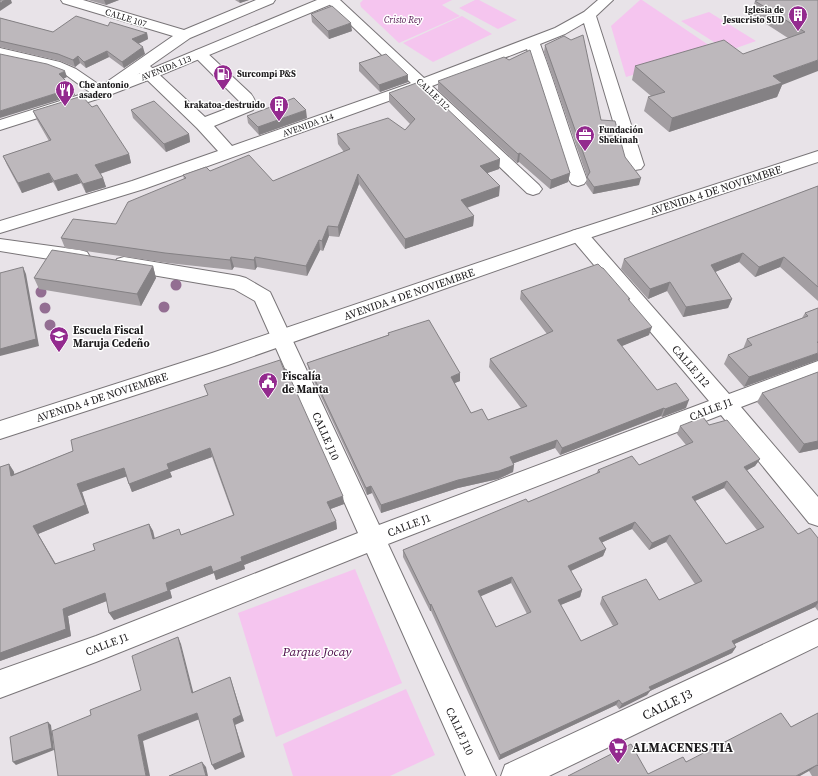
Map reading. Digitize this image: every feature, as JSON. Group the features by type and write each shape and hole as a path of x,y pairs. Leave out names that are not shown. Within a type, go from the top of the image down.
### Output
{"street":[{"name":"CALLE 107","path":"68,0 185,35"},
{"path":"230,153 203,124 146,70 185,35 236,7 268,0"},
{"name":"AVENIDA 113","path":"0,125 101,93 146,70 200,54 329,0"},
{"name":"CALLE J12","path":"332,0 533,188"},
{"name":"AVENIDA 114","path":"0,227 138,185 422,84 560,31 590,15 606,0"},
{"path":"590,15 635,165"},
{"path":"532,42 550,91 563,139 578,180"},
{"path":"0,53 55,65 71,72 101,93"},
{"path":"200,54 245,97 247,101 247,107 203,124"},
{"name":"AVENIDA 4 DE NOVIEMBRE","path":"0,430 220,359 579,235 818,156"},
{"name":"CALLE J12","path":"579,235 725,404 818,515"},
{"name":"CALLE J10","path":"0,245 239,283 263,297 480,776"},
{"name":"CALLE J1","path":"0,684 96,649 372,539 818,369"},
{"name":"CALLE J3","path":"516,776 818,632"}],"green space":[{"name":"Cristo Rey","path":"363,0 452,0 442,5 460,16 399,43 361,7 360,3"},
{"path":"475,0 479,0 517,20 498,29 459,8"},
{"path":"640,0 716,50 626,77 611,26"},
{"path":"709,12 756,41 728,51 681,21"},
{"path":"462,16 492,34 433,62 403,43"},
{"name":"Parque Jocay","path":"355,569 402,683 276,737 238,613"},
{"path":"406,689 435,755 390,776 293,776 283,744"}],"building":[{"path":"818,0 818,60 773,76 782,83 672,118 648,97 665,92 635,66 724,40 743,54 805,32 755,1"},
{"path":"332,6 351,23 328,31 311,14"},
{"path":"76,16 108,26 110,22 147,33 132,39 143,47 122,62 107,51 84,62 78,56 73,60 58,54 0,41 0,18 53,32"},
{"path":"583,35 601,120 615,121 625,157 641,178 594,187 587,177 590,172 545,45 564,36 571,40"},
{"path":"530,50 570,173 551,180 520,153 518,154 438,81 504,57 509,60"},
{"path":"0,54 47,64 63,70 65,71 59,74 73,88 0,111"},
{"path":"386,54 408,75 379,85 359,63"},
{"path":"419,82 500,159 480,166 500,186 461,200 474,216 405,239 358,174 338,227 328,226 322,241 319,240 306,266 255,257 254,260 231,257 230,260 165,253 61,238 73,219 116,224 128,202 186,178 183,175 206,167 210,171 249,155 273,181 350,149 337,134 388,118 405,130 415,119 389,93"},
{"path":"82,96 92,107 97,105 129,154 95,165 103,178 83,184 77,174 54,181 49,173 18,183 3,156 51,140 33,111"},
{"path":"294,98 306,110 258,127 247,116"},
{"path":"154,101 189,134 164,144 131,110"},
{"path":"818,186 818,287 784,257 759,267 743,253 711,265 732,299 686,307 670,282 650,289 624,259"},
{"path":"52,250 153,266 137,294 34,278"},
{"path":"598,264 630,299 628,299 652,327 617,340 657,390 676,383 689,400 665,409 664,408 562,448 557,440 510,457 514,465 499,471 458,480 381,505 371,486 366,488 307,363 389,335 388,333 429,320 460,373 451,377 471,413 482,409 488,420 527,406 490,359 553,331 521,291"},
{"path":"23,267 36,339 0,349 0,273"},
{"path":"818,308 818,353 749,377 728,355 752,345 747,339 808,316 805,313"},
{"path":"280,360 284,370 286,369 343,496 327,502 336,521 241,557 242,561 213,572 211,566 166,583 168,591 109,613 105,593 63,609 66,629 0,653 0,467 9,464 11,476 73,451 71,440 208,395 204,385","holes":["210,448 234,515 181,535 179,529 153,539 149,524 93,544 95,550 55,564 33,526 85,505 77,484 124,468 129,484 169,469 167,464"]},
{"path":"818,372 818,441 804,444 762,393"},
{"path":"703,417 709,425 727,420 760,459 744,467 798,534 810,528 818,538 818,601 732,641 736,647 649,687 651,690 622,704 619,700 500,755 431,604 430,605 403,550 526,499 528,502 600,472 598,470 632,456 639,465 693,442 680,426","holes":["727,481 764,527 726,544 692,497","635,522 652,543 670,535 702,581 659,600 646,579 602,597 618,624 581,641 558,600 582,590 568,566 606,549 599,538","512,577 531,612 496,627 478,591"]},
{"path":"178,637 192,693 230,677 241,715 233,719 242,752 212,765 197,713 138,735 146,776 58,776 52,731 91,715 90,710 141,690 132,656"},
{"path":"781,713 791,727 818,713 818,766 817,765 796,776 568,776 631,744 648,774 683,757 686,762"},
{"path":"48,722 52,748 13,762 10,737"},
{"path":"202,762 206,776 169,776"}],"place":[{"name":"Iglesia de Jesucristo SUD","path":"798,32"},
{"name":"Surcompi P&S","path":"223,91"},
{"name":"Che antonio asadero","path":"65,107"},
{"name":"krakatoa-destruido","path":"279,122"},
{"name":"Fundación Shekinah","path":"585,152"},
{"name":"Escuela Fiscal Maruja Cedeño","path":"59,353"},
{"name":"Fiscalía de Manta","path":"268,399"},
{"name":"ALMACENES TIA","path":"618,764"}]}
